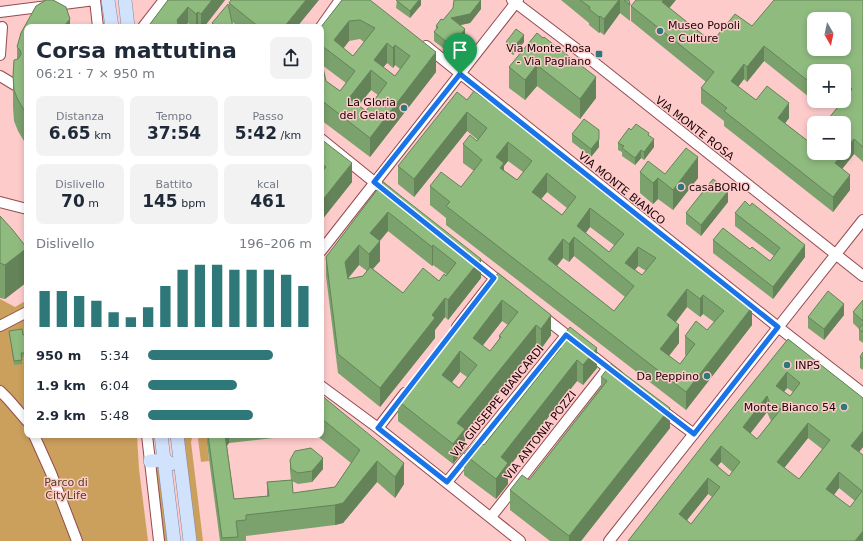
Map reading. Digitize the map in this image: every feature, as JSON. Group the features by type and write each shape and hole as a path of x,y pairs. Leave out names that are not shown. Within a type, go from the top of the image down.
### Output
{"main road":[{"path":"108,0 112,24"},
{"path":"125,0 128,24"},
{"path":"161,438 174,541"},
{"path":"177,438 190,541"},
{"path":"150,461 164,460 170,463 173,469 182,541"}],"street":[{"path":"0,12 95,0 98,24"},
{"path":"145,24 164,0"},
{"path":"323,24 340,0"},
{"path":"324,247 460,74 515,1"},
{"name":"VIA MONTE ROSA","path":"515,1 863,276"},
{"path":"0,55 2,27"},
{"name":"VIA MONTE BIANCO","path":"419,41 863,393"},
{"path":"0,76 15,85"},
{"path":"324,141 398,201"},
{"path":"0,202 24,208"},
{"path":"609,541 863,220"},
{"path":"464,254 512,292"},
{"path":"450,334 494,278"},
{"path":"530,306 626,382"},
{"path":"0,326 24,314"},
{"name":"VIA GIUSEPPE BIANCARDI","path":"447,482 566,335"},
{"name":"VIA ANTONIA POZZI","path":"491,518 608,368"},
{"path":"378,428 412,385"},
{"path":"324,388 378,428 520,541"},
{"path":"0,391 24,418"},
{"path":"650,401 694,434"},
{"path":"35,438 51,473 77,541"},
{"path":"147,438 160,541"}],"green space":[{"name":"Parco di CityLife","path":"0,299 15,307 24,302 24,438 137,438 139,469 148,541 0,541"},
{"path":"183,438 192,438 191,442 203,541 196,541"},
{"path":"211,438 207,444 209,461 201,462 198,439"},
{"path":"154,465 159,467 168,541 163,541"}],"building":[{"path":"46,0 53,0 66,7 70,19 66,24 26,24 36,6"},
{"path":"168,0 212,0 201,14 198,12 196,14 188,7 177,20 178,24 150,24"},
{"path":"231,0 306,0 286,24 255,24 229,3"},
{"path":"342,0 370,0 436,52 370,138 324,102 324,72 326,81 340,91 355,71 324,47 323,24","holes":["360,20 375,28 353,56 334,40 349,21","387,43 393,48 395,45 410,56 395,76 374,60","371,70 387,83 366,111 349,98"]},
{"path":"396,0 419,0 410,11"},
{"path":"454,0 481,0 470,14 451,18 465,29 452,46 434,32 441,19 443,20 453,8"},
{"path":"580,0 619,0 604,19 600,16 599,17 589,9 590,7"},
{"path":"624,0 629,0 630,5"},
{"path":"636,0 663,0 662,2 712,42 735,14 752,26 774,0 863,0 863,147 854,139 851,143 851,116 830,116 837,108 851,108 851,64 807,64 807,80 764,46 747,67 744,64 731,81 756,100 767,86 789,103 778,118 807,140 807,160 837,160 835,163 850,175 833,197 724,111 727,108 701,88 714,72 631,6"},
{"path":"228,4 232,24 212,23"},
{"path":"24,28 24,110 14,90 13,76 14,60 18,59 21,54 17,47"},
{"path":"516,29 524,35 513,48 506,42"},
{"path":"537,33 596,77 580,99 537,65 525,80 509,67"},
{"path":"474,91 513,119 512,120 752,307 686,392 446,206 450,202 430,186 441,172 461,187 482,160 463,144 470,135 477,141 487,128 467,112 414,179 398,166 457,92 467,100","holes":["508,142 532,161 517,180 500,168 504,163 496,157","547,173 576,197 562,215 532,192","590,208 624,234 609,252 577,226","574,237 634,286 614,311 548,259 563,239 569,244","638,247 656,258 642,275 625,263","687,289 700,299 703,295 724,311 707,330 696,321 685,336 695,344 680,364 660,349 679,325 667,315"]},
{"path":"584,119 599,130 599,139 591,149 572,134"},
{"path":"636,124 649,133 648,135 654,139 644,152 641,150 635,158 622,148 624,146 618,143 629,128 631,130"},
{"path":"324,141 352,163 324,198 324,169 326,167 324,165"},
{"path":"686,148 698,157 673,190 658,178 653,183 640,172 648,161 665,174"},
{"path":"713,179 728,191 701,225 686,213"},
{"path":"383,182 481,259 448,300 445,298 432,315 435,318 380,388 338,354 326,257","holes":["388,212 432,247 433,245 456,263 446,276 444,274 439,281 423,268 403,293 370,267 363,276 348,279 345,262 359,245 369,254 380,241 370,233"]},
{"path":"745,201 750,206 752,203 805,245 773,287 713,240 723,228 750,249 752,247 770,261 780,248 735,213"},
{"path":"0,216 24,244 24,250 5,265 0,263"},
{"path":"498,273 551,315 541,329 536,325 457,423 465,429 453,444 398,401","holes":["502,300 518,312 499,336 501,337 490,351 473,338","460,351 477,365 459,388 442,375"]},
{"path":"828,291 844,304 824,329 808,317"},
{"path":"863,300 863,321 853,312"},
{"path":"863,324 863,332 859,329"},
{"path":"570,327 597,348 583,365 577,360 501,457 508,463 496,479 464,454 477,439 484,445 561,348 556,344"},
{"path":"22,329 24,335 24,353 21,353 22,360 14,361 9,331"},
{"path":"788,339 863,398 863,431 851,446 863,455 863,531 855,541 628,541","holes":["787,372 800,383 790,396 776,386","767,396 771,407 781,409 757,439 743,427","808,423 830,440 799,479 777,462","721,446 740,462 729,476 710,460","839,472 862,491 850,507 826,489","708,478 720,487 691,524 679,514"]},
{"path":"863,352 863,359 860,357"},
{"path":"611,364 670,408 569,536 510,490 522,475 529,480 607,381 601,377"},
{"path":"324,397 404,463 395,477 377,461 343,503 246,515 246,520 236,521 238,537 222,538 208,438 225,438 234,499 269,496 267,482 292,480 293,493 335,487 360,450 324,420"},
{"path":"311,448 323,458 312,471 298,473 291,469 290,460 295,451"}],"place":[{"name":"Museo Popoli e Culture","path":"660,31"},
{"name":"Via Monte Rosa - Via Pagliano","path":"599,54"},
{"name":"La Gloria del Gelato","path":"404,108"},
{"name":"casaBORIO","path":"681,187"},
{"name":"INPS","path":"787,365"},
{"name":"Da Peppino","path":"707,376"},
{"name":"Monte Bianco 54","path":"844,407"}],"route":[{"path":"460,74 778,327 694,434 566,335 447,482 378,428 494,278 374,182 460,74"}]}
